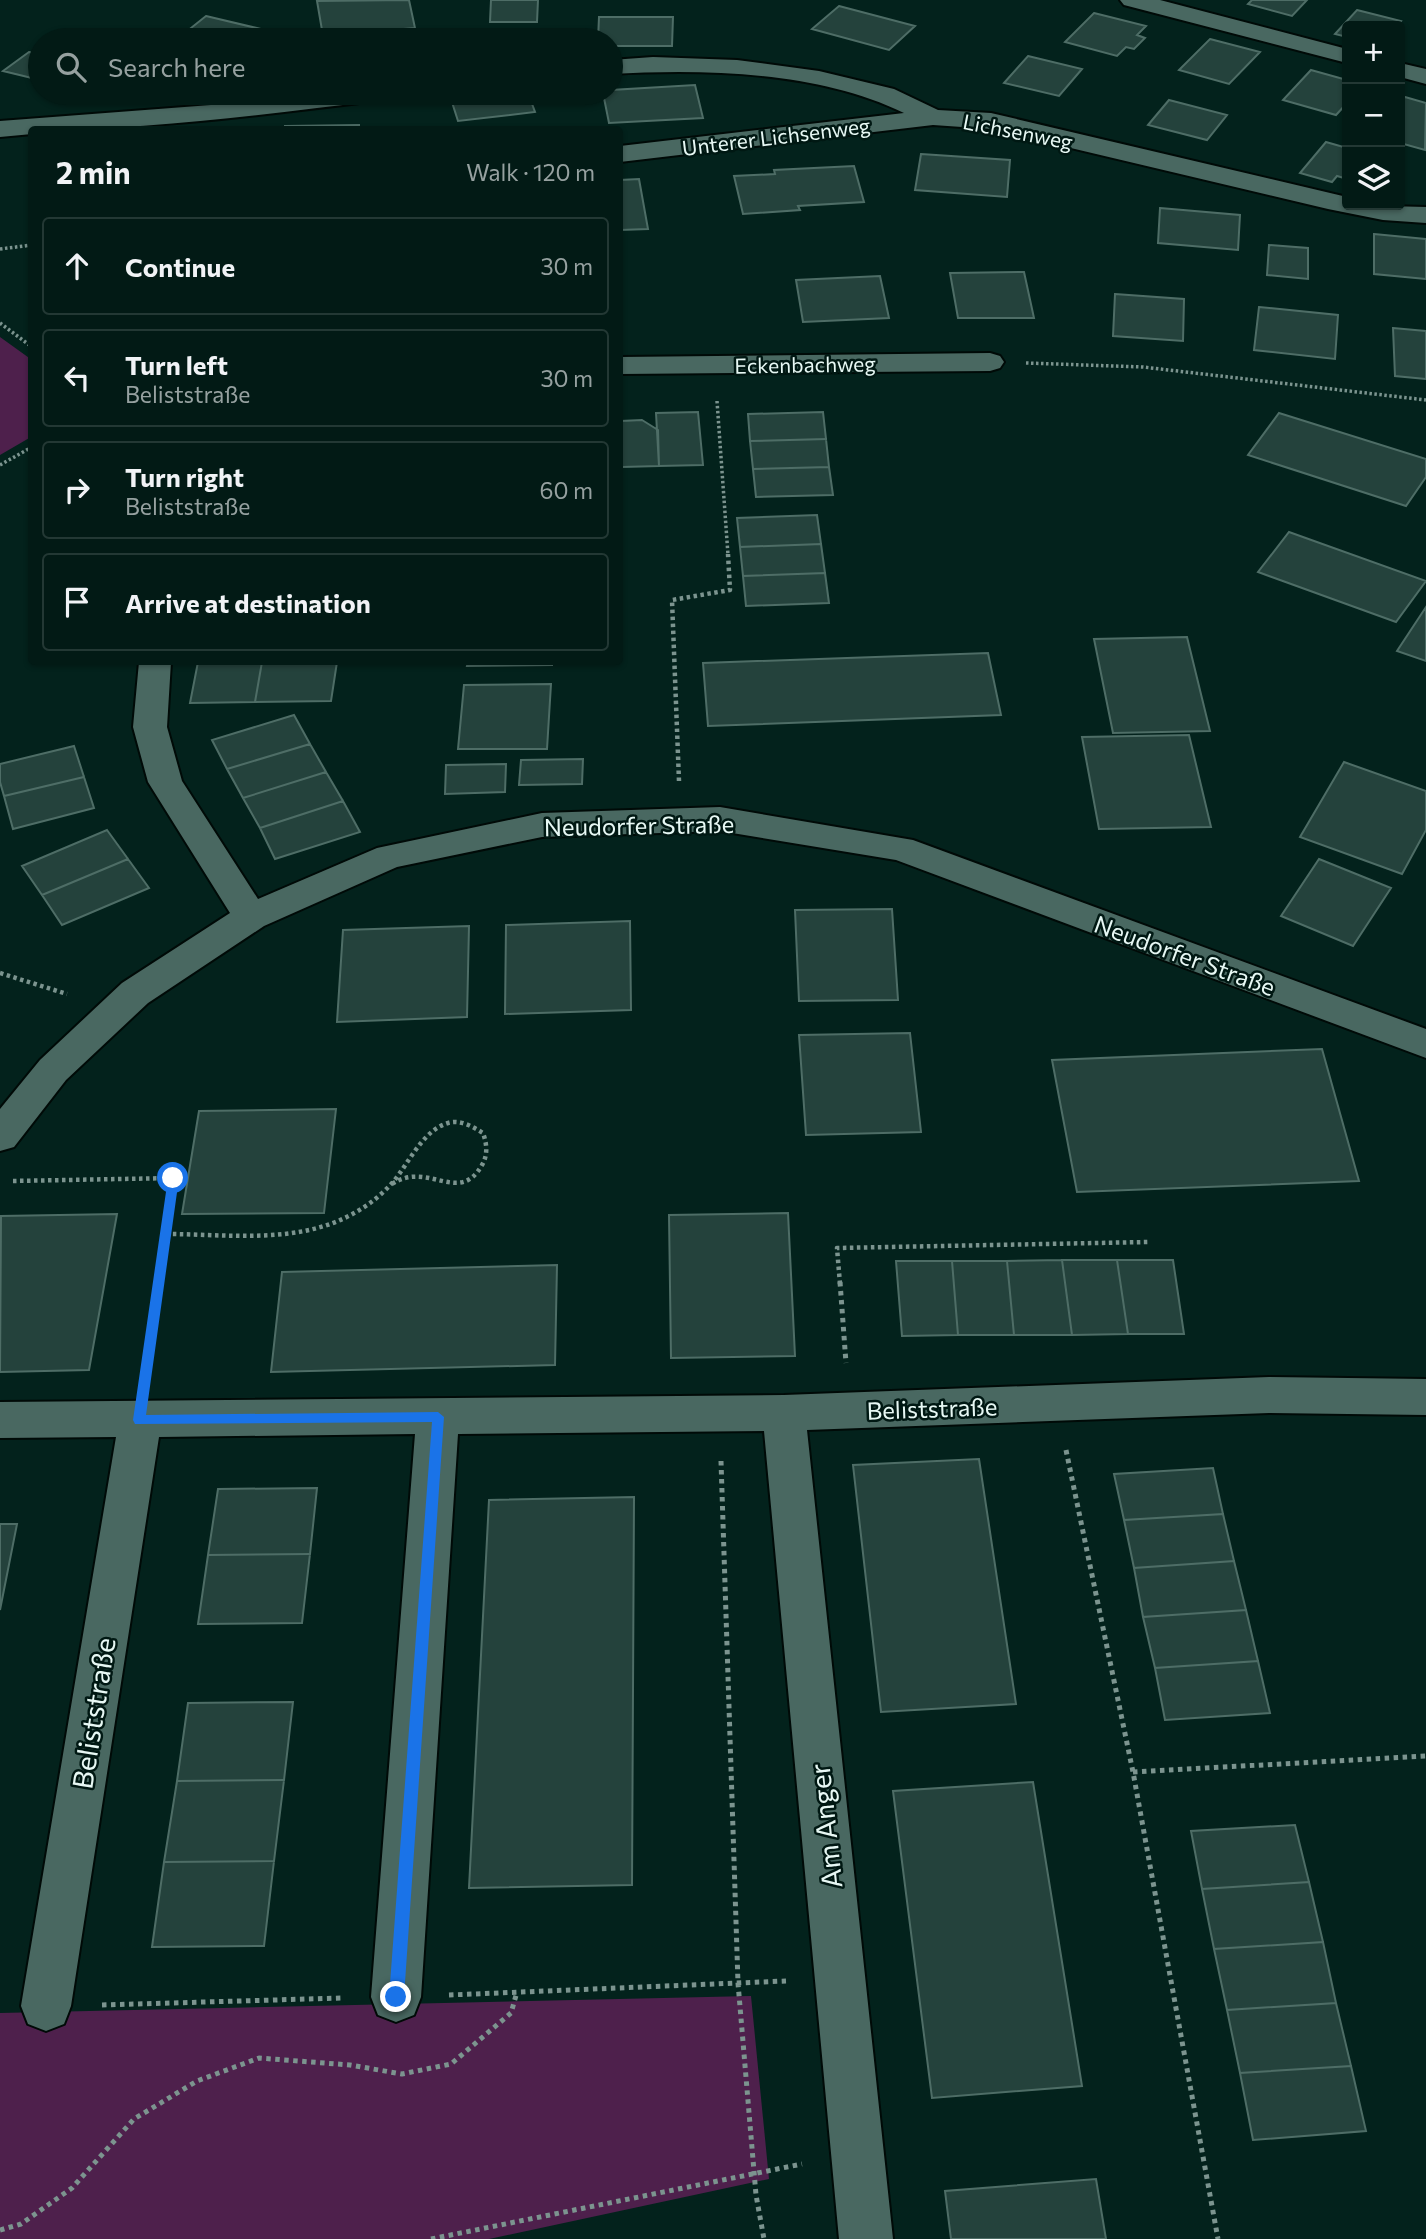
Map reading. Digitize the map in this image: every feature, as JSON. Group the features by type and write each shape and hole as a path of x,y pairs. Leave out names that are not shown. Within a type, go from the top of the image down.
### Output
{"street":[{"path":"1132,0 1342,55"},
{"name":"Lichsenweg","path":"623,66 737,67 819,78 885,94 933,117 991,121 1328,201 1382,212 1426,215"},
{"path":"1405,71 1426,77"},
{"path":"40,126 283,105"},
{"name":"Unterer Lichsenweg","path":"623,154 933,117"},
{"path":"0,129 28,127"},
{"name":"Eckenbachweg","path":"623,366 990,362"},
{"path":"155,665 150,727 164,782 251,917"},
{"name":"Neudorfer Straße","path":"0,1136 53,1070 135,992 251,917 389,857 542,825 720,819 901,849 1426,1044"},
{"name":"Beliststraße","path":"0,1420 784,1413 1269,1395 1426,1397"},
{"name":"Am Anger","path":"784,1413 866,2239"},
{"path":"396,1997 438,1417"},
{"name":"Beliststraße","path":"46,2006 139,1420"}],"path":[{"path":"0,249 28,245"},
{"path":"0,323 28,344"},
{"path":"990,362 1143,367 1426,400"},
{"path":"681,820 672,600 730,590 714,365"},
{"path":"0,465 28,449"},
{"path":"0,973 118,1010"},
{"path":"166,1234 295,1234 316,1231 336,1223 392,1184 423,1144 447,1123 467,1124 483,1133 487,1151 482,1165 472,1179 459,1184 446,1184 411,1175 392,1184"},
{"path":"0,1181 173,1178 139,1420"},
{"path":"849,1411 837,1248 1148,1242"},
{"path":"1056,1402 1133,1772 1218,2239"},
{"path":"720,1414 738,1983 754,2175 764,2239"},
{"path":"1133,1772 1426,1756"},
{"path":"0,2230 22,2224 72,2188 134,2119 197,2081 259,2058 351,2065 402,2074 451,2064 511,2013 517,1992"},
{"path":"431,2239 754,2175 857,2151"}],"shaded area":[{"path":"0,337 28,357 28,439 0,455"},
{"path":"751,1996 769,2179 489,2239 0,2239 0,2013"}],"building":[{"path":"409,0 415,28 322,28 317,1"},
{"path":"491,0 538,0 537,22 490,22"},
{"path":"1252,0 1307,0 1292,16 1248,4"},
{"path":"839,6 915,26 889,50 812,29"},
{"path":"1357,10 1401,21 1347,21"},
{"path":"1094,13 1146,26 1137,35 1145,38 1134,49 1126,47 1117,56 1065,42"},
{"path":"206,16 257,28 191,28"},
{"path":"599,17 673,17 672,46 623,46 623,28 599,28"},
{"path":"1342,26 1342,36 1335,34"},
{"path":"1210,39 1260,52 1229,84 1179,70"},
{"path":"28,53 28,77 3,71"},
{"path":"1028,56 1082,69 1059,96 1004,83"},
{"path":"1311,70 1342,79 1342,108 1336,115 1283,100"},
{"path":"695,85 703,118 609,123 605,105 623,105 623,89"},
{"path":"1405,97 1426,103 1425,150 1405,144"},
{"path":"1169,100 1227,115 1207,140 1148,125"},
{"path":"453,105 532,105 535,112 458,121"},
{"path":"359,125 359,126 285,126"},
{"path":"1326,142 1342,147 1342,178 1337,176 1332,182 1300,173"},
{"path":"921,154 1010,160 1007,197 915,190"},
{"path":"854,166 864,202 798,206 800,210 743,214 734,176 775,174 774,170"},
{"path":"639,179 648,229 623,230 623,180"},
{"path":"1160,208 1240,215 1238,250 1158,243"},
{"path":"1374,234 1426,239 1426,279 1374,274"},
{"path":"1269,245 1308,248 1308,279 1267,275"},
{"path":"1024,272 1034,318 958,318 950,273"},
{"path":"880,276 889,318 803,322 796,280"},
{"path":"1115,294 1184,299 1183,341 1113,336"},
{"path":"1259,307 1338,315 1335,359 1254,350"},
{"path":"1393,328 1426,331 1426,379 1395,376"},
{"path":"698,412 703,465 659,466 656,413"},
{"path":"823,412 826,439 750,441 748,414"},
{"path":"1279,413 1426,459 1426,477 1406,506 1248,455"},
{"path":"642,420 658,430 659,466 623,467 623,421"},
{"path":"826,439 829,467 753,469 750,441"},
{"path":"829,467 833,495 756,497 753,469"},
{"path":"817,515 821,544 740,547 737,518"},
{"path":"1289,532 1426,581 1396,622 1258,572"},
{"path":"821,544 825,573 743,576 740,547"},
{"path":"825,573 829,603 746,606 743,576"},
{"path":"1426,607 1426,661 1397,651"},
{"path":"1187,637 1210,731 1113,733 1094,639"},
{"path":"988,653 1001,715 708,726 703,663"},
{"path":"197,665 261,665 255,702 190,703"},
{"path":"261,665 337,665 331,701 255,702"},
{"path":"467,665 552,665 467,666"},
{"path":"551,684 547,749 458,749 464,685"},
{"path":"294,715 310,744 227,769 212,740"},
{"path":"1189,735 1211,827 1099,829 1082,737"},
{"path":"310,744 326,772 243,798 227,769"},
{"path":"74,746 84,777 4,796 0,782 0,764"},
{"path":"583,759 582,784 519,785 521,760"},
{"path":"1344,762 1426,791 1426,830 1402,874 1300,837"},
{"path":"506,764 505,792 445,794 446,765"},
{"path":"326,772 343,801 260,828 243,798"},
{"path":"84,777 94,808 13,829 4,796"},
{"path":"343,801 360,832 275,859 260,828"},
{"path":"107,830 128,859 42,895 22,866"},
{"path":"128,859 149,888 62,925 42,895"},
{"path":"1319,859 1391,888 1353,946 1281,916"},
{"path":"892,909 898,1000 799,1001 795,910"},
{"path":"630,921 631,1010 505,1014 506,925"},
{"path":"469,926 467,1017 337,1022 343,930"},
{"path":"910,1033 921,1132 806,1135 799,1035"},
{"path":"1322,1049 1359,1181 1077,1192 1052,1060"},
{"path":"336,1109 324,1213 182,1214 199,1111"},
{"path":"788,1213 795,1356 671,1358 669,1215"},
{"path":"117,1214 89,1370 0,1372 1,1216"},
{"path":"1062,1260 1072,1335 1014,1335 1007,1261"},
{"path":"1062,1260 1117,1260 1128,1334 1072,1335"},
{"path":"1117,1260 1173,1260 1184,1334 1128,1334"},
{"path":"896,1261 952,1261 958,1335 902,1336"},
{"path":"952,1261 1007,1261 1014,1335 958,1335"},
{"path":"557,1265 555,1365 271,1372 282,1272"},
{"path":"979,1459 1016,1704 881,1712 853,1465"},
{"path":"1213,1468 1223,1514 1124,1520 1114,1474"},
{"path":"317,1488 310,1554 208,1555 218,1489"},
{"path":"634,1497 632,1885 469,1888 489,1500"},
{"path":"1223,1514 1234,1561 1134,1568 1124,1520"},
{"path":"0,1524 17,1524 0,1610"},
{"path":"310,1554 302,1623 198,1624 208,1555"},
{"path":"1234,1561 1246,1610 1143,1617 1134,1568"},
{"path":"1246,1610 1258,1661 1155,1668 1143,1617"},
{"path":"1258,1661 1270,1713 1165,1720 1155,1668"},
{"path":"293,1702 284,1780 177,1781 188,1703"},
{"path":"284,1780 274,1861 164,1862 177,1781"},
{"path":"1033,1782 1082,2086 932,2098 893,1791"},
{"path":"1295,1825 1309,1882 1202,1889 1191,1831"},
{"path":"274,1861 264,1946 152,1947 164,1862"},
{"path":"1309,1882 1323,1942 1214,1949 1202,1889"},
{"path":"1323,1942 1336,2003 1227,2010 1214,1949"},
{"path":"1336,2003 1351,2066 1240,2073 1227,2010"},
{"path":"1351,2066 1366,2131 1253,2140 1240,2073"},
{"path":"1096,2179 1106,2239 951,2239 945,2191"}],"route":[{"path":"173,1178 139,1420 438,1417 396,1997"}]}
